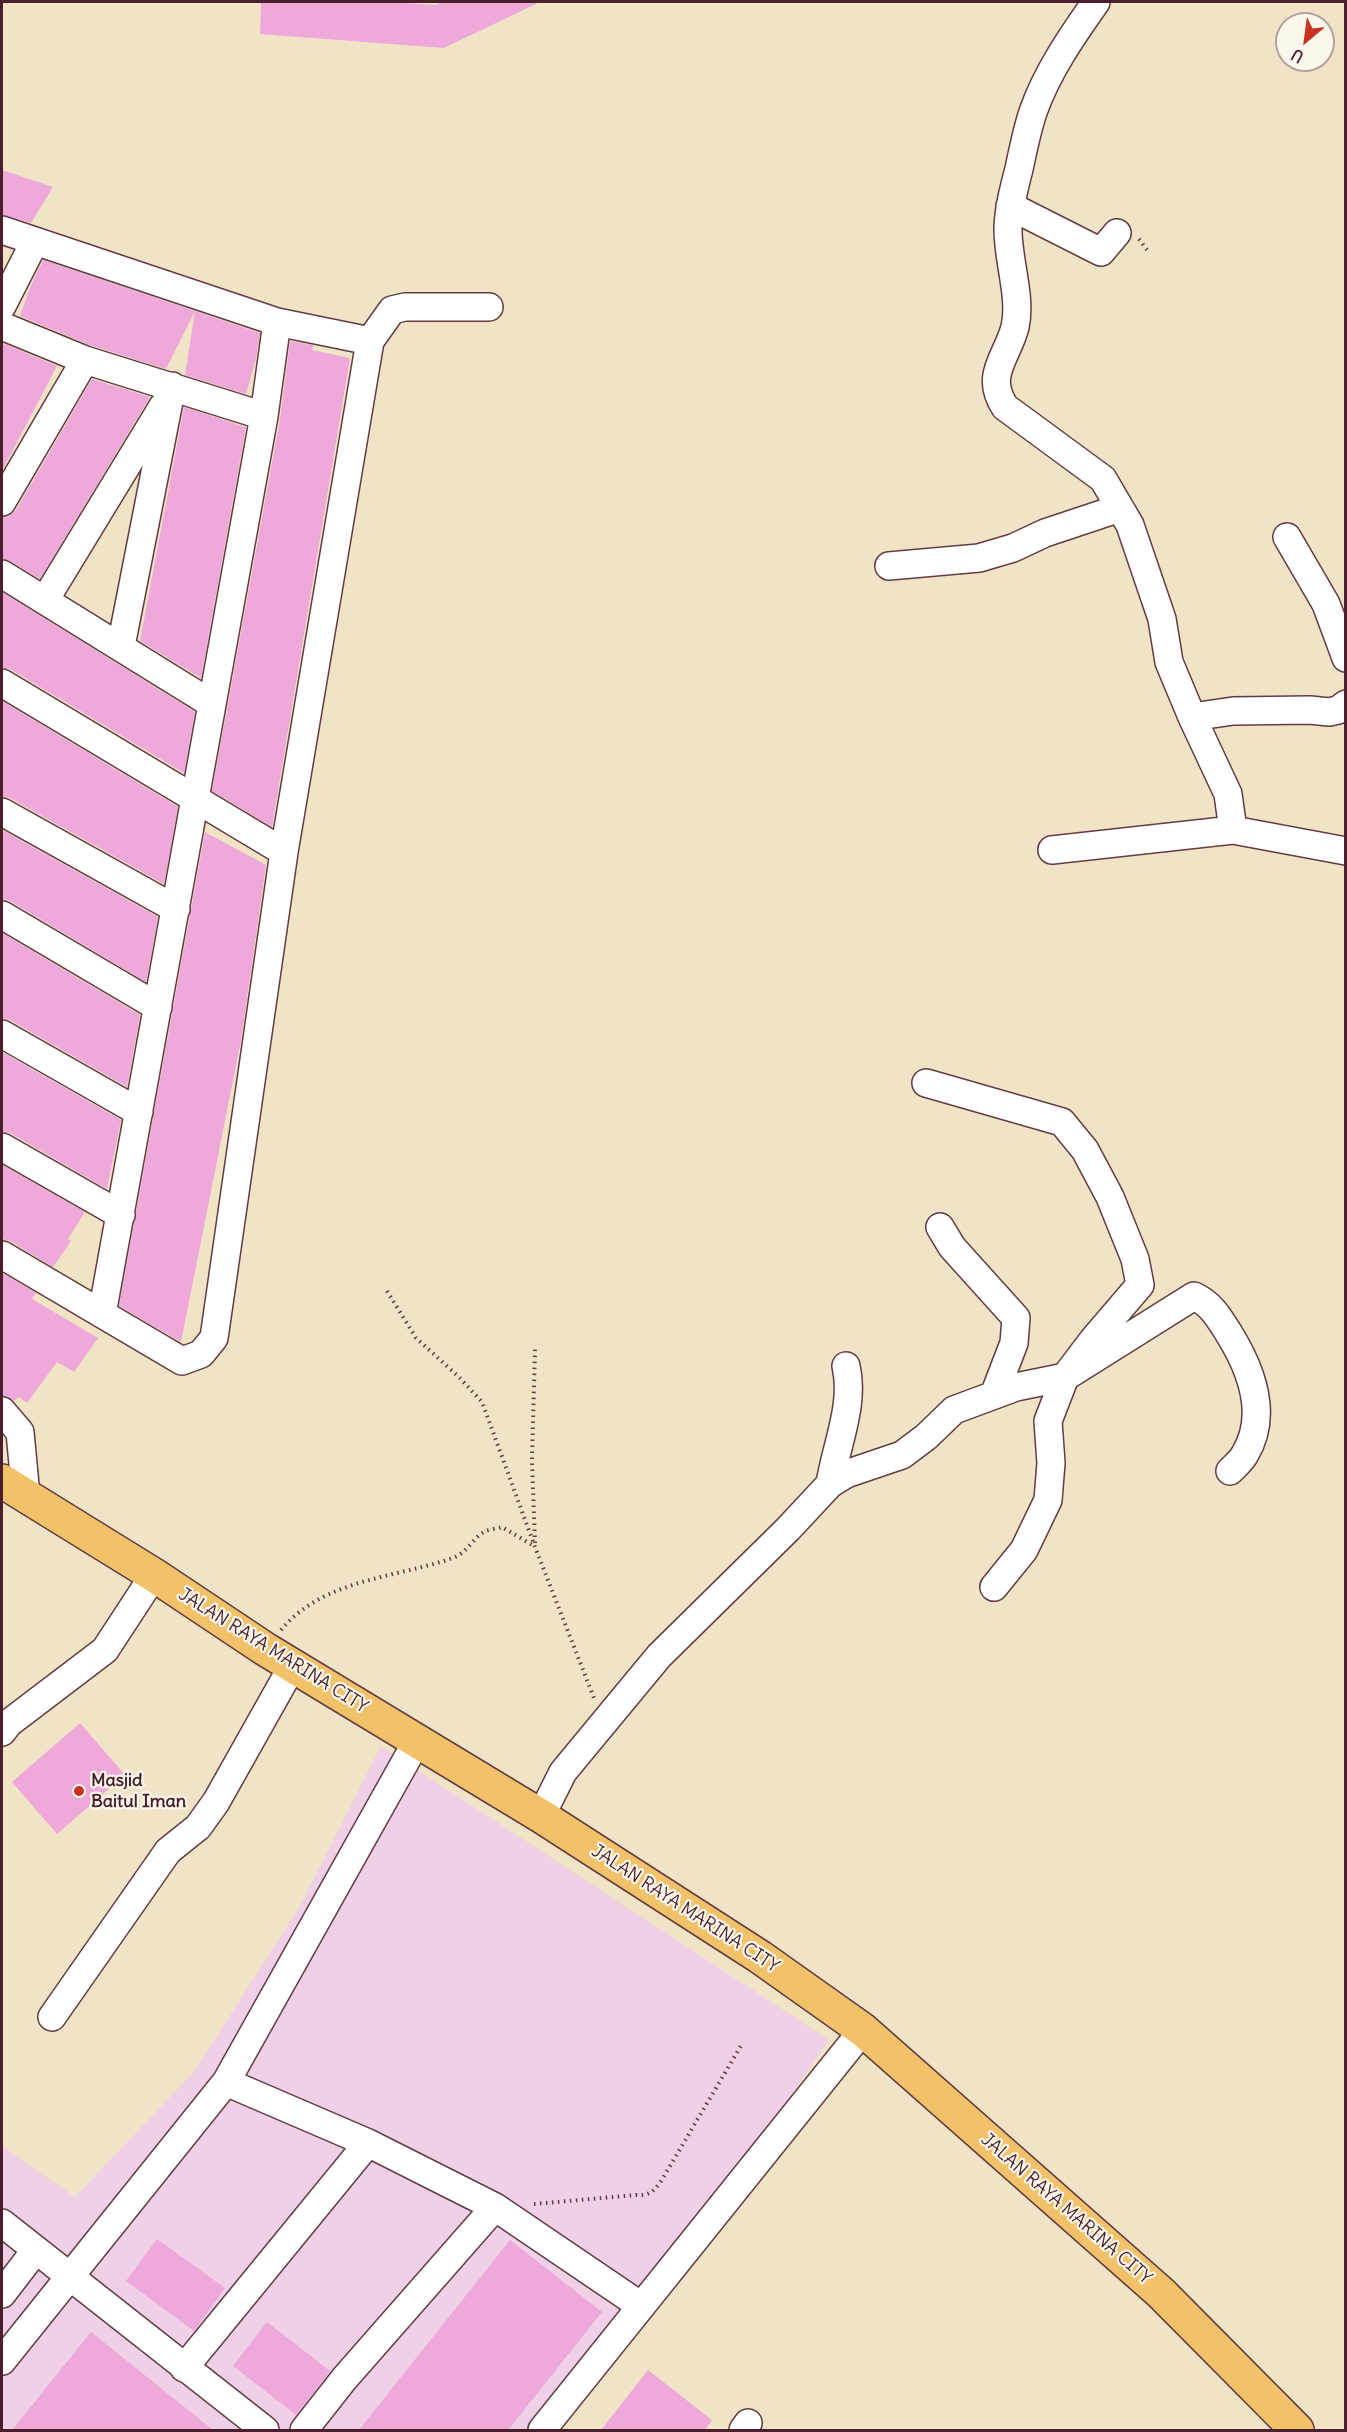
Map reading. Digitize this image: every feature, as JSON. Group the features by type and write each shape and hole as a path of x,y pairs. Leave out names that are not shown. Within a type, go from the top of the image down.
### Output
{"main road":[{"name":"JALAN RAYA MARINA CITY","path":"14,1489 154,1575 265,1649 541,1816 760,1957 863,2030 1161,2293 1297,2430"}],"street":[{"path":"1096,2 1065,47 1034,110 1010,206 1008,229 1016,310 1015,327 998,369 995,385 1005,407 1103,479 1130,525 1162,619 1169,662 1228,794 1233,830"},
{"path":"1010,206 1101,252 1117,233"},
{"path":"2,230 277,322 370,341"},
{"path":"2,306 35,241"},
{"path":"2,1255 182,1361 201,1354 214,1338 284,852 370,341 392,310 405,307 489,307"},
{"path":"102,1314 264,416 277,322"},
{"path":"2,326 85,360 264,416"},
{"path":"2,502 85,360"},
{"path":"45,600 173,388"},
{"path":"121,646 173,388"},
{"path":"888,566 979,558 1013,548 1045,533 1120,507"},
{"path":"1287,537 1326,604 1346,658"},
{"path":"2,574 212,704"},
{"path":"2,683 284,852"},
{"path":"1192,717 1233,711 1310,710 1329,712 1338,710 1346,704"},
{"path":"2,812 176,909"},
{"path":"1052,850 1233,830 1346,851"},
{"path":"2,915 158,1007"},
{"path":"2,1034 139,1112"},
{"path":"926,1083 1062,1122 1085,1150 1110,1197 1135,1259 1140,1285 1065,1377 1048,1421 1051,1463 1048,1500 1024,1550 994,1587"},
{"path":"2,1147 121,1215"},
{"path":"940,1227 952,1247 1016,1318 1014,1343 994,1395"},
{"path":"541,1816 563,1772 659,1656 788,1529 830,1484 846,1474 902,1455 926,1437 954,1410 1016,1387 1065,1377 1194,1296 1206,1302 1243,1355 1254,1384 1256,1422 1246,1453 1230,1471"},
{"path":"830,1484 849,1402 846,1366"},
{"path":"2,1411 20,1432 14,1489"},
{"path":"2,1732 9,1723 105,1650 154,1575"},
{"path":"52,2017 168,1851 198,1827 216,1802 293,1665"},
{"path":"2,2361 67,2277 226,2082 417,1741"},
{"path":"542,2430 863,2030"},
{"path":"226,2082 368,2143 495,2207 641,2306"},
{"path":"184,2368 368,2143"},
{"path":"304,2430 344,2379 495,2207"},
{"path":"2,2223 184,2368 250,2426"},
{"path":"2,2294 35,2251"}],"path":[{"path":"387,1291 416,1338 459,1377 482,1402 535,1547 603,1721"},
{"path":"535,1349 532,1460 535,1547"},
{"path":"265,1649 301,1610 345,1587 455,1557 471,1546 483,1532 502,1527 535,1547"},
{"path":"495,2207 645,2196 652,2193 742,2044"}],"shaded area":[{"path":"381,1746 829,2040 677,2263 545,2430 2,2430 2,2146 75,2197 193,2073 299,1908"}],"building":[{"path":"261,2 390,2 436,5 443,2 540,2 444,48 260,34"},
{"path":"2,170 53,187 31,223 2,215"},
{"path":"43,260 195,311 166,369 90,345 20,316"},
{"path":"195,311 260,333 256,359 246,394 185,375"},
{"path":"290,341 313,345 312,350 350,358 272,827 212,791 280,419"},
{"path":"2,343 57,366 2,471"},
{"path":"92,379 150,397 40,579 2,558 2,518 16,510"},
{"path":"184,407 246,427 201,678 140,641"},
{"path":"2,592 195,712 184,773 10,669 2,667"},
{"path":"2,701 178,807 164,884 10,798 2,796"},
{"path":"2,830 158,917 146,982 10,901 2,899"},
{"path":"205,832 266,865 241,1040 181,1342 119,1306"},
{"path":"2,933 140,1015 127,1087 10,1020 2,1018"},
{"path":"2,1052 121,1120 107,1189 10,1133 2,1131"},
{"path":"2,1165 85,1212 68,1239 71,1241 53,1267 10,1241 2,1239"},
{"path":"2,1273 36,1293 32,1299 98,1338 74,1372 57,1362 27,1403 19,1397 14,1401 2,1396"},
{"path":"80,1723 125,1775 57,1834 12,1782"},
{"path":"157,2239 225,2288 194,2331 126,2281"},
{"path":"510,2240 602,2312 508,2430 359,2430"},
{"path":"267,2322 330,2371 296,2415 233,2366"},
{"path":"91,2332 213,2430 12,2430"},
{"path":"648,2370 712,2420 705,2430 601,2430"}],"place":[{"name":"Masjid Baitul Iman","path":"79,1791"}]}
